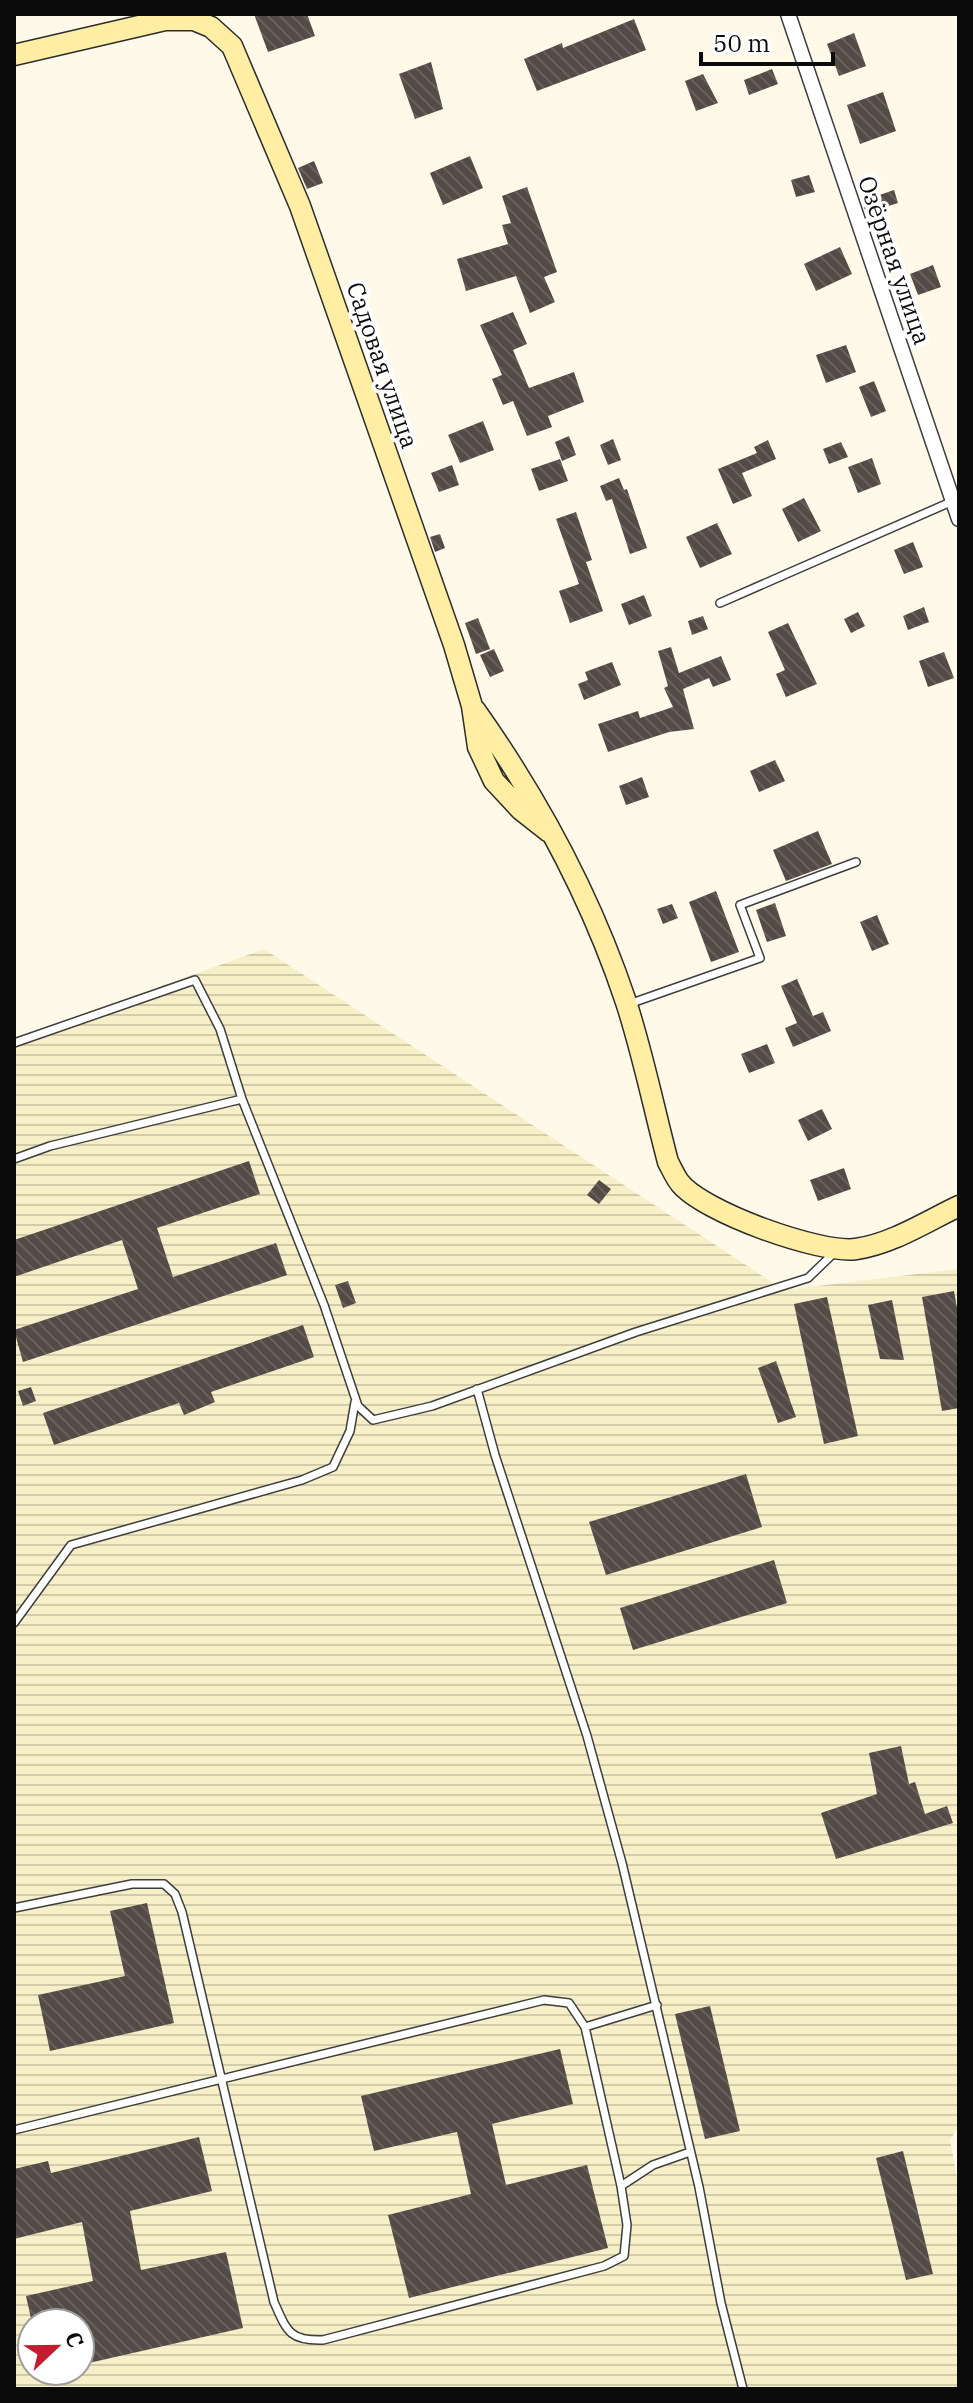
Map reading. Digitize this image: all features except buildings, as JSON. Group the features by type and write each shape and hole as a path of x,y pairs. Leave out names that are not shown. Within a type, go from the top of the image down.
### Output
{"street":[{"name":"Озёрная улица","path":"788,14 959,519"},
{"path":"14,55 155,18 211,20"},
{"name":"Садовая улица","path":"211,20 232,46 300,206 472,706 518,772 596,923 627,1005 668,1162 681,1184 699,1199 812,1247 835,1251"},
{"path":"835,1251 877,1244 959,1206"}],"lane":[{"path":"720,603 953,501"},
{"path":"627,1005 760,958 740,905 856,862"},
{"path":"14,1043 195,980 220,1029 242,1099 324,1305 355,1400 373,1420 432,1406 636,1332 808,1278 835,1251"},
{"path":"14,1159 50,1146 242,1099"},
{"path":"477,1389 495,1455 587,1736 657,2005 721,2303 743,2389"},
{"path":"14,1623 71,1545 302,1480 333,1467 350,1431 355,1400"},
{"path":"14,1908 132,1884 164,1884 175,1894 182,1912 221,2080 274,2302 288,2332 302,2341 323,2340 604,2266 624,2256 627,2225 621,2186 585,2027 569,2003 544,2000 221,2080 14,2130"},
{"path":"585,2027 657,2005"},
{"path":"621,2186 653,2165 690,2152"}],"shaded area":[{"path":"264,949 784,1290 959,1269 959,2126 950,2140 959,2188 959,2389 14,2389 14,1039"}]}
